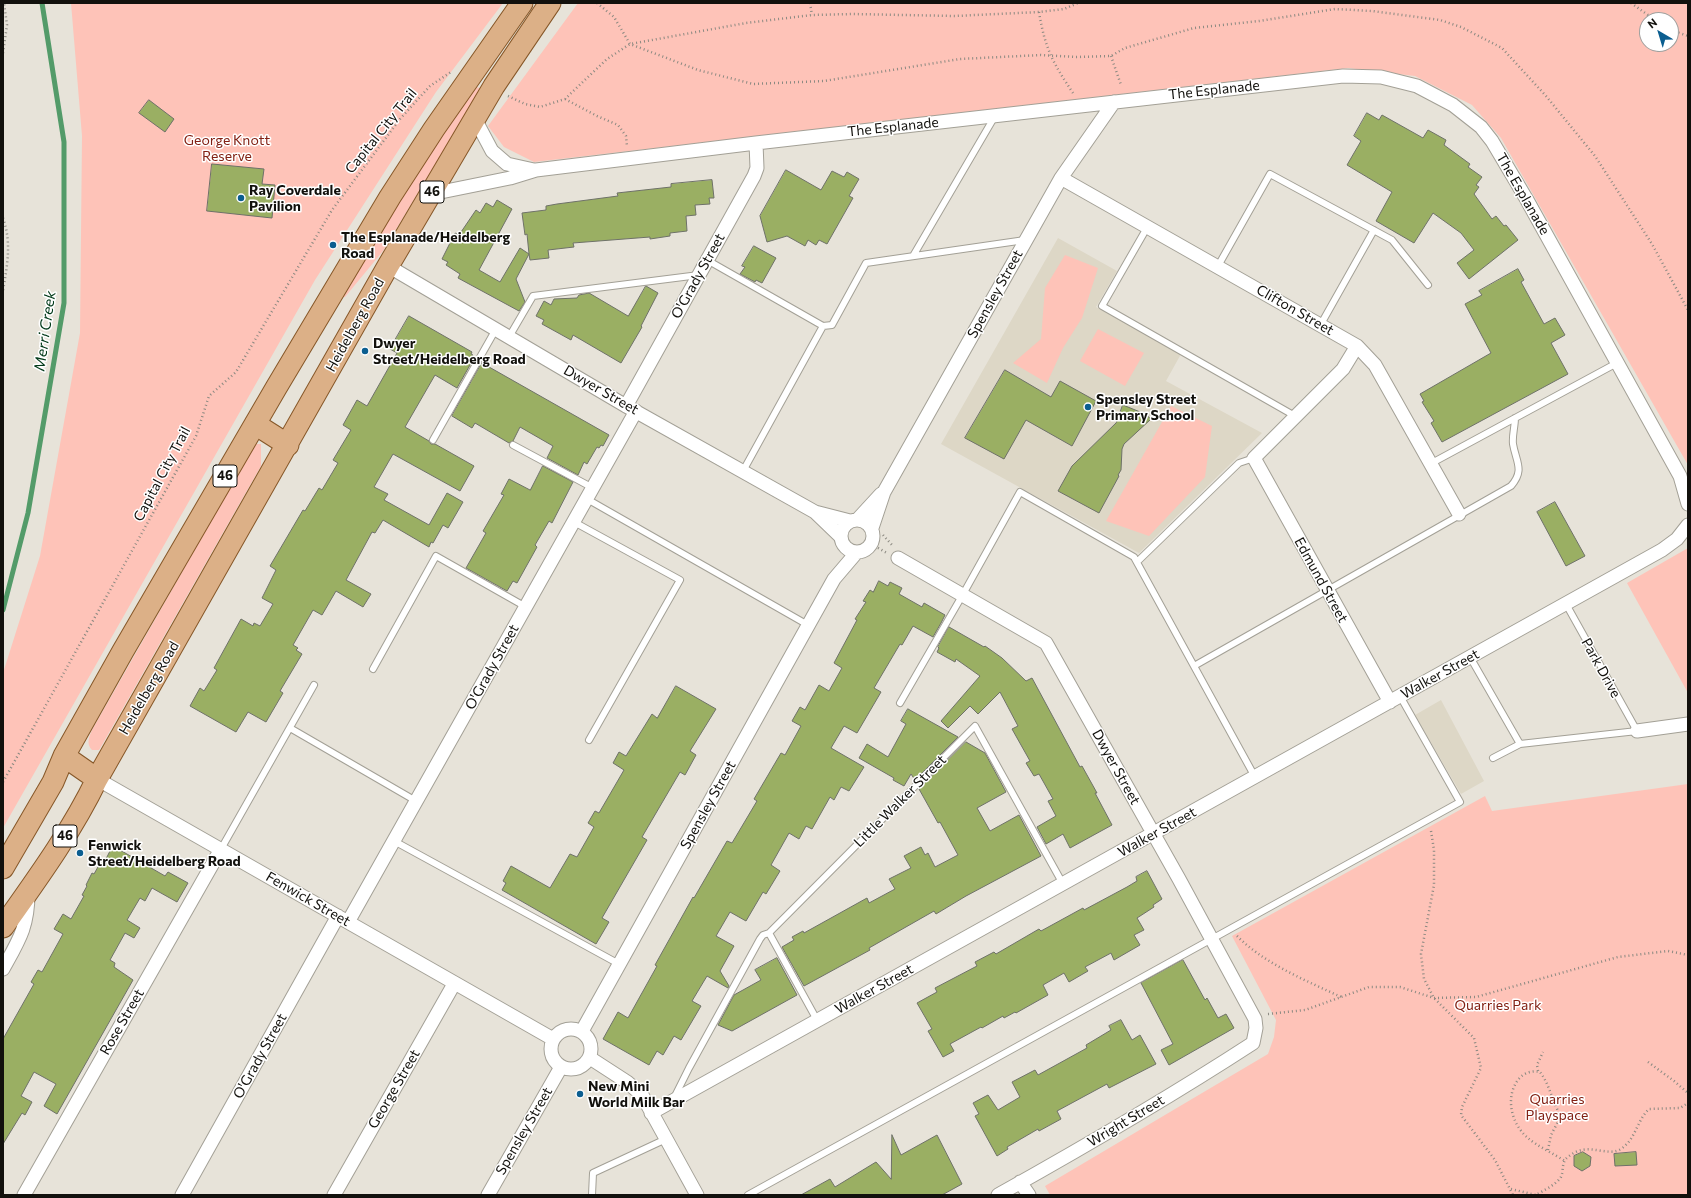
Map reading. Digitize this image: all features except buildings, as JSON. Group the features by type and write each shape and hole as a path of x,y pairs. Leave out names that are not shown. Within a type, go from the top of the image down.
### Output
{"main road":[{"name":"46","path":"3,868 53,782 64,756 255,424 390,197 522,3"},
{"name":"Heidelberg Road","path":"3,926 28,891 83,807 97,778 288,445 388,266 494,86 550,3"},
{"path":"255,424 288,445"},
{"name":"Fenwick Street","path":"64,756 97,778"}],"street":[{"name":"The Esplanade","path":"431,194 510,178 536,170 756,143 1343,76 1381,77 1400,81 1417,86 1436,95 1468,116 1481,127 1492,141 1524,194 1617,363 1684,480 1688,504"},
{"name":"Spensley Street","path":"872,528 884,492 1061,178 1114,102"},
{"name":"The Esplanade","path":"475,119 492,151 507,164 536,170"},
{"name":"O'Grady Street","path":"182,1195 343,919 394,841 417,802 590,494 631,408 699,275 754,176 757,168 756,143"},
{"name":"Clifton Street","path":"1061,178 1321,324 1357,346 1375,365 1459,514"},
{"name":"Dwyer Street","path":"388,266 631,408 816,512 854,520"},
{"path":"1254,458 1343,369 1357,346"},
{"name":"Edmund Street","path":"1254,458 1327,592 1395,699"},
{"name":"Spensley Street","path":"854,520 884,492"},
{"name":"Dwyer Street","path":"816,512 842,541"},
{"path":"854,520 864,520 872,528 873,539 871,544 862,551 857,552 851,551 842,541 844,526 854,520"},
{"name":"Walker Street","path":"651,1113 1662,550 1677,539 1688,525"},
{"name":"Spensley Street","path":"834,579 842,541"},
{"name":"Walker Street","path":"1662,550 1688,541"},
{"name":"Spensley Street","path":"582,1031 808,624 834,579 857,552"},
{"name":"Dwyer Street","path":"898,558 1046,643 1153,834 1180,879 1255,1019"},
{"path":"1637,731 1688,724"},
{"name":"Fenwick Street","path":"97,778 454,984 553,1039"},
{"name":"Rose Street","path":"24,1195 220,849"},
{"path":"3,969 24,931 28,912 28,891"},
{"name":"George Street","path":"334,1195 454,984"},
{"name":"Wright Street","path":"998,1195 1122,1124 1212,1070 1253,1043 1256,1028 1255,1019"},
{"path":"569,1028 582,1031 590,1040 592,1046 590,1058 580,1067 574,1069 561,1066 556,1063 551,1051 553,1039 557,1034 569,1028"},
{"path":"590,1058 635,1088 642,1095 697,1195"},
{"name":"Spensley Street","path":"488,1195 561,1066"},
{"path":"1020,1182 1029,1195"}],"lane":[{"path":"913,256 995,116"},
{"path":"1218,266 1270,174 1392,240 1428,285"},
{"path":"1148,226 1102,306 1296,416"},
{"path":"1321,324 1374,230"},
{"path":"707,260 823,326 832,325 866,263 1026,240"},
{"path":"509,337 534,296 699,275"},
{"path":"743,471 823,326"},
{"path":"433,440 496,329"},
{"path":"1430,464 1617,363"},
{"path":"1194,666 1327,592 1459,514 1511,486 1517,479 1519,470 1513,444 1515,418"},
{"path":"513,445 590,494 808,624"},
{"path":"1137,562 1238,463 1254,458"},
{"path":"900,703 1020,492 1134,556 1255,777"},
{"path":"574,522 680,580 589,740"},
{"path":"373,668 436,556 526,607"},
{"name":"Park Drive","path":"1566,604 1637,731"},
{"path":"1470,658 1520,744"},
{"path":"220,849 314,685"},
{"path":"748,1195 1211,938 1460,802 1395,699"},
{"name":"Little Walker Street","path":"769,933 975,726 1063,884"},
{"path":"290,728 417,802"},
{"path":"1493,758 1520,744 1637,731"},
{"path":"394,841 619,964"},
{"path":"672,1102 689,1068 763,934 769,933 818,1020"},
{"path":"592,1195 593,1173 666,1139"}],"path":[{"path":"3,53 7,25 4,3"},
{"path":"598,3 614,17 630,44"},
{"path":"810,3 812,15"},
{"path":"494,86 507,95 525,104 540,107 565,99 607,59 630,44 746,23 812,15 852,14 956,16 1039,12 1064,9 1078,3"},
{"path":"1631,3 1644,12"},
{"path":"1039,12 1043,35 1050,55 1082,106"},
{"path":"1111,56 1121,85"},
{"name":"Capital City Trail","path":"3,782 196,436 209,396 236,372 332,210 400,119 430,86 455,69 462,67 473,74"},
{"path":"565,99 618,125 626,136 628,158"},
{"path":"3,218 9,239 8,259 3,291"},
{"path":"872,528 879,531 891,542 898,558"},
{"path":"1428,820 1434,850 1434,885 1421,954 1424,979 1434,998 1474,1038 1481,1068 1462,1107 1461,1115 1496,1160 1513,1195"},
{"path":"1230,928 1249,948 1296,976 1341,997"},
{"path":"1255,1019 1269,1014 1305,1010 1369,987 1400,987 1434,998 1476,997 1618,956 1668,951 1688,955"},
{"path":"1538,1072 1537,1065 1543,1052"},
{"path":"1648,1062 1688,1093"},
{"path":"1548,1150 1551,1135 1561,1116 1552,1099 1549,1087 1543,1076 1538,1072 1531,1072 1522,1075 1511,1092 1510,1105 1512,1116 1527,1138 1565,1161"},
{"path":"1511,1189 1536,1195 1554,1184 1561,1177 1562,1165 1567,1158 1582,1149 1613,1152 1620,1150 1629,1142 1644,1113 1649,1109 1680,1108 1688,1103"}],"shaded area":[{"name":"Spensley Street Primary School","path":"1058,238 1117,271 1096,307 1181,354 1166,381 1262,433 1139,553 941,444"},
{"path":"1441,700 1484,781 1461,794 1415,715"}],"green space":[{"name":"George Knott Reserve","path":"71,3 503,3 436,92 315,280 3,828 3,673 40,556 80,333 82,136"},
{"path":"578,3 1688,3 1688,465 1501,138 1472,105 1415,76 1348,68 534,162 504,147 488,126"},
{"path":"475,87 481,88 383,251 345,297 341,297 404,190"},
{"path":"1065,255 1098,268 1082,318 1063,348 1047,383 1013,363 1041,339 1045,288"},
{"path":"1098,329 1144,353 1125,386 1080,361"},
{"path":"1171,406 1212,426 1205,477 1149,536 1106,521"},
{"path":"255,444 261,444 261,466 102,745 99,750 92,750 89,745 89,738 92,730"},
{"path":"1688,548 1688,693 1627,583"},
{"name":"Quarries Park","path":"1688,784 1688,1195 1050,1195 1045,1186 1268,1054 1274,1037 1276,1020 1232,936 1485,796 1492,811"}],"waterway":[{"name":"Merri Creek","path":"3,610 28,513 64,303 64,142 42,3"}],"place":[{"name":"Ray Coverdale Pavilion","path":"241,198"},
{"name":"The Esplanade/Heidelberg Road","path":"333,245"},
{"name":"Dwyer Street/Heidelberg Road","path":"365,351"},
{"name":"Spensley Street Primary School","path":"1088,407"},
{"name":"Fenwick Street/Heidelberg Road","path":"80,853"},
{"name":"New Mini World Milk Bar","path":"580,1094"}],"park label":[{"name":"Quarries Playspace","path":"1557,1108"}]}
